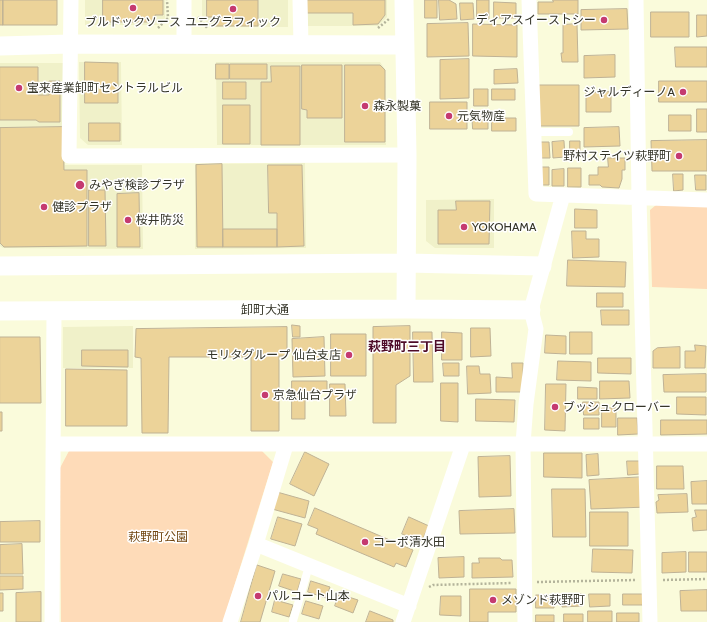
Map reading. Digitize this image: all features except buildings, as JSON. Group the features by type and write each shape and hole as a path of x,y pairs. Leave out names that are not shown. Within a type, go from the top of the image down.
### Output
{"street":[{"path":"71,0 69,156 406,155"},
{"path":"184,0 184,45"},
{"path":"300,0 301,45"},
{"path":"404,0 406,309"},
{"path":"529,0 536,194 707,200"},
{"path":"636,0 639,197 650,622"},
{"path":"0,46 70,44 404,45"},
{"path":"525,622 523,444 526,404 536,329 531,310 563,195"},
{"path":"0,266 406,263 542,266"},
{"name":"卸町大通","path":"0,311 406,309 531,310"},
{"path":"52,622 54,311"},
{"path":"54,444 707,444"},
{"path":"230,622 256,544 286,445"},
{"path":"404,622 408,606 463,445"},
{"path":"256,544 408,606"}],"lane":[{"path":"534,132 570,132"},
{"path":"293,621 309,566"}],"path":[{"path":"157,29 168,18 168,0"},
{"path":"198,11 198,17 208,29 215,29"},
{"path":"428,587 433,585 525,582 707,579"}],"shaded area":[{"name":"ブルドックソース","path":"85,0 165,0 165,18 158,25 85,25"},
{"path":"202,0 288,0 288,27 210,27 202,16"},
{"path":"304,0 387,0 387,17 378,26 304,26"},
{"path":"79,62 121,62 122,145 88,145 80,138"},
{"path":"216,62 380,62 385,69 386,145 217,145"},
{"path":"0,63 64,63 65,165 142,165 143,249 3,248 0,246"},
{"path":"305,163 306,248 195,249 195,164"},
{"name":"YOKOHAMA","path":"494,199 494,248 435,248 426,241 426,200"},
{"path":"133,326 133,368 63,368 63,327"}],"green space":[{"path":"656,205 707,206 707,289 652,287 650,210"},
{"name":"萩野町公園","path":"69,451 262,451 273,462 223,622 61,622 60,468"}],"place":[{"name":"ブルドックソース","path":"133,8"},
{"name":"ユニグラフィック","path":"233,9"},
{"name":"ディアスイーストシー","path":"604,20"},
{"name":"宝来産業卸町セントラルビル","path":"19,88"},
{"name":"ジャルディーノA","path":"683,92"},
{"name":"森永製菓","path":"365,106"},
{"name":"元気物産","path":"449,116"},
{"name":"野村ステイツ萩野町","path":"679,156"},
{"name":"みやぎ検診プラザ","path":"80,185"},
{"name":"健診プラザ","path":"44,207"},
{"name":"桜井防災","path":"128,220"},
{"name":"YOKOHAMA","path":"464,227"},
{"name":"モリタグループ 仙台支店","path":"349,355"},
{"name":"京急仙台プラザ","path":"265,395"},
{"name":"ブッシュクローバー","path":"555,407"},
{"name":"コーポ清水田","path":"365,542"},
{"name":"パルコート山本","path":"258,596"},
{"name":"メゾンド萩野町","path":"493,600"}],"district":[{"name":"萩野町三丁目","path":"407,347"}]}
